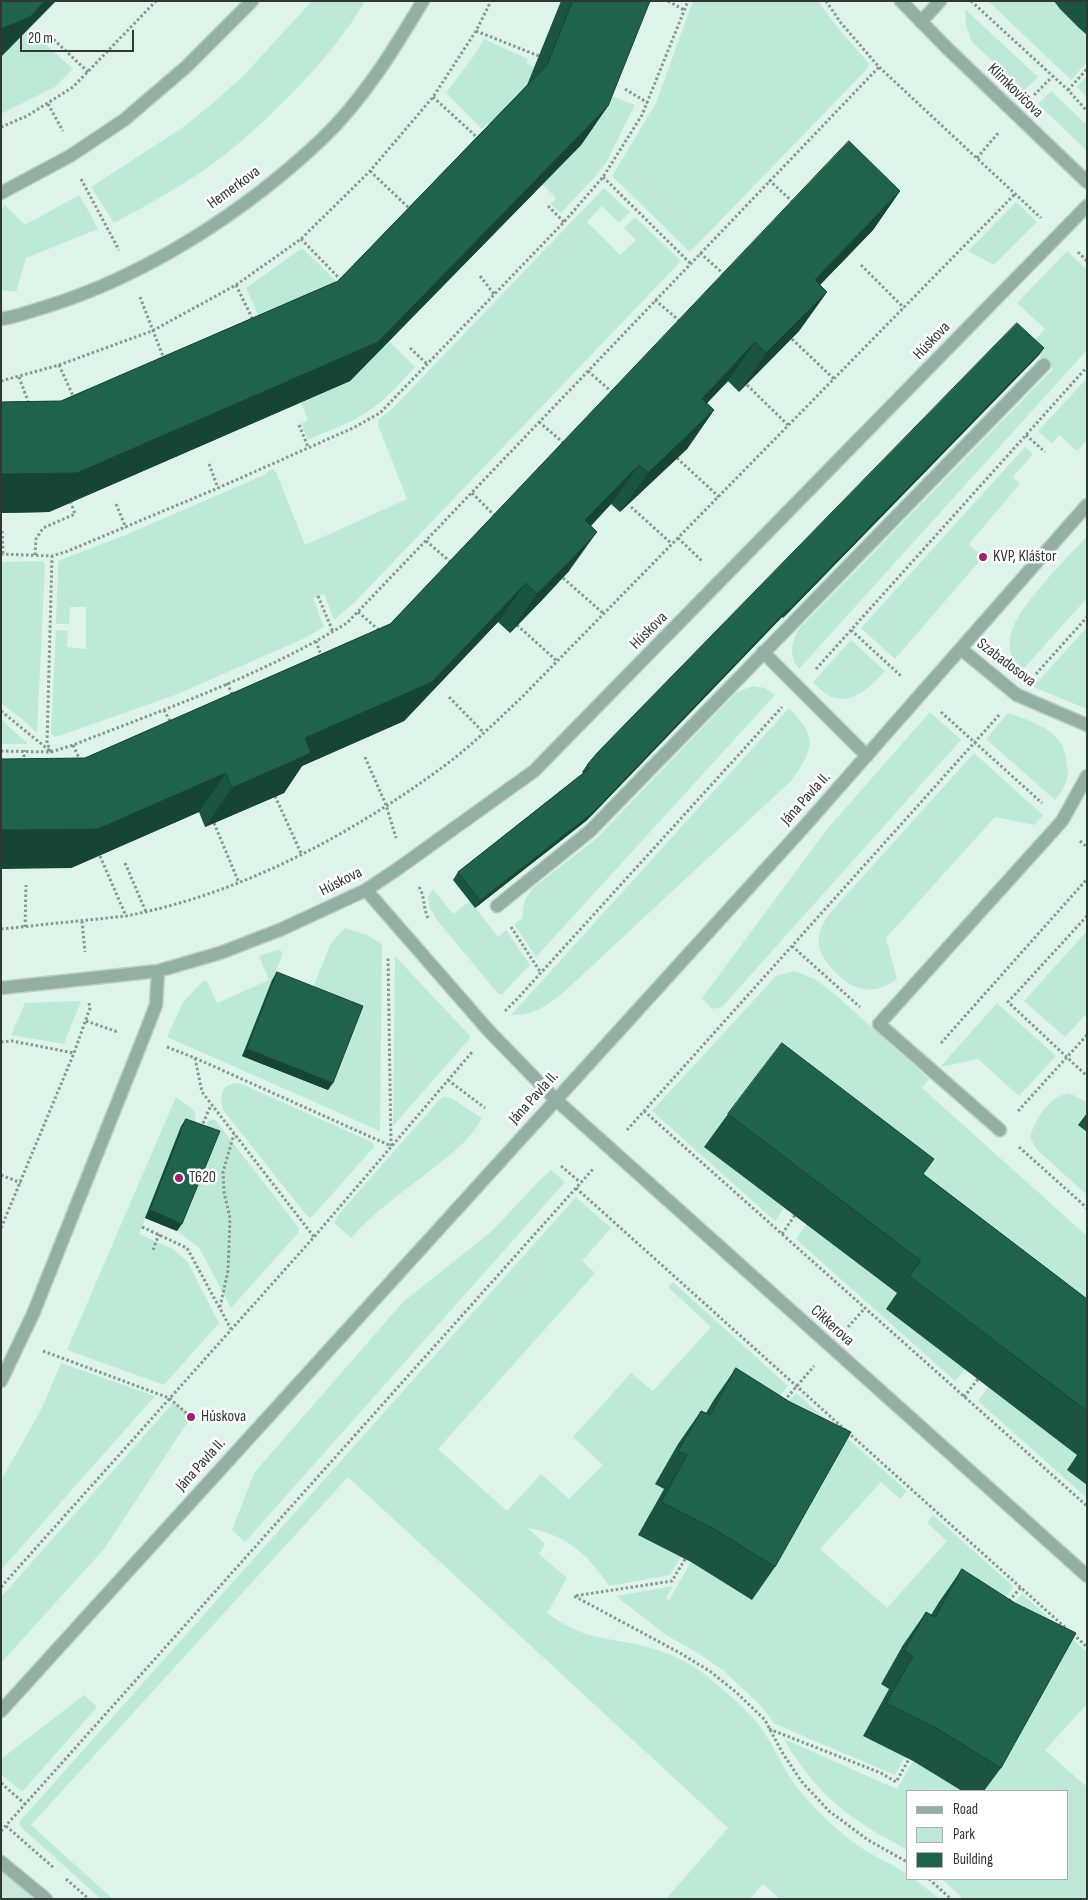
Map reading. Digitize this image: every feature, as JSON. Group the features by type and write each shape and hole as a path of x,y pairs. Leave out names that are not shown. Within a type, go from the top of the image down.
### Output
{"street":[{"path":"1,193 70,156 124,120 186,67 252,1"},
{"name":"Hemerkova","path":"1,319 68,300 131,274 169,253 254,196 322,138 351,107 395,47 423,1"},
{"name":"Klimkovičova","path":"901,1 1087,182"},
{"path":"921,22 940,1"},
{"name":"Húskova","path":"1,988 158,971 220,953 282,929 366,890 405,864 534,771 1087,206"},
{"path":"497,906 590,830 1044,365"},
{"name":"Jána Pavla II.","path":"1,1711 921,695 1087,505"},
{"name":"Szabadosova","path":"961,649 1017,695 1087,725"},
{"path":"763,652 866,756"},
{"path":"1000,1130 879,1024 1062,822 1087,776"},
{"name":"Cikkerova","path":"366,890 489,1031 555,1099 1087,1576"},
{"path":"1,1382 33,1314 156,1005 158,971"},
{"path":"1,1862 46,1899"}],"path":[{"path":"1,127 48,104 73,87 156,1"},
{"path":"1,381 59,365 152,331 236,285 301,239 370,171 433,97 476,31 491,1"},
{"path":"668,1 684,10"},
{"path":"2,531 2,554 52,556 126,528 218,488 353,428 380,413 564,222 603,177 648,103 688,1"},
{"path":"1,930 126,916 146,912 251,879 333,838 437,771 524,695 1015,194 879,66 841,23 826,1"},
{"path":"970,1 1068,90 1087,111"},
{"path":"476,31 539,56"},
{"path":"50,36 88,72"},
{"path":"1,751 51,752 74,745 227,683 316,641 347,623 879,66"},
{"path":"1068,90 1087,69"},
{"path":"625,89 648,103"},
{"path":"433,97 482,142"},
{"path":"48,104 63,130 70,156 131,274 166,364"},
{"path":"370,171 414,213"},
{"path":"603,177 690,264"},
{"path":"769,180 797,206"},
{"path":"548,206 564,222"},
{"path":"301,239 345,284"},
{"path":"700,253 728,278"},
{"path":"861,265 904,308"},
{"path":"480,276 494,294"},
{"path":"236,285 256,325"},
{"path":"655,300 684,325"},
{"path":"792,339 834,378"},
{"path":"410,348 426,364"},
{"path":"59,365 75,401"},
{"path":"1,1588 314,1237 507,1008 799,688 1087,366"},
{"path":"588,371 617,396"},
{"path":"19,376 31,411"},
{"path":"747,385 788,425"},
{"path":"539,422 568,447"},
{"path":"299,426 308,447"},
{"path":"1026,435 1045,452"},
{"path":"678,458 719,497"},
{"path":"210,464 218,488"},
{"path":"472,493 499,520"},
{"path":"35,555 36,539 43,528 75,514 70,503"},
{"path":"116,504 126,528"},
{"path":"630,507 672,544"},
{"path":"426,541 455,566"},
{"path":"51,752 47,743 52,556"},
{"path":"563,578 604,614"},
{"path":"318,596 333,632"},
{"path":"358,612 380,631"},
{"path":"1,1831 1087,616"},
{"path":"517,625 558,661"},
{"path":"851,630 1062,822 1087,848"},
{"path":"316,641 323,659"},
{"path":"227,683 235,700"},
{"path":"449,697 483,732"},
{"path":"164,710 172,727"},
{"path":"1,711 51,752"},
{"path":"74,745 83,768"},
{"path":"24,750 24,770"},
{"path":"365,757 386,805 405,864 422,893 427,917 433,924"},
{"path":"275,796 301,854"},
{"path":"214,823 239,883"},
{"path":"100,856 126,916"},
{"path":"124,863 146,912"},
{"path":"923,1062 1087,879"},
{"path":"25,927 26,885"},
{"path":"497,906 541,972"},
{"path":"1087,916 1008,1002 1087,1076"},
{"path":"391,1146 388,951 404,934 427,917"},
{"path":"1,1228 74,1052 90,1008 82,921"},
{"path":"792,946 879,1024"},
{"path":"86,1020 195,1058 391,1146"},
{"path":"1087,1036 1000,1130 1087,1208"},
{"path":"1,1042 12,1041 74,1052"},
{"path":"195,1058 202,1092 314,1237"},
{"path":"448,1080 485,1108"},
{"path":"199,1134 211,1105"},
{"path":"644,1111 1087,1506"},
{"path":"220,1306 228,1271 230,1218 224,1192 223,1172 234,1134"},
{"path":"561,1166 580,1182"},
{"path":"1,1175 21,1183"},
{"path":"576,1188 1087,1647"},
{"path":"782,1234 795,1215"},
{"path":"142,1227 187,1248 231,1329"},
{"path":"153,1250 159,1234"},
{"path":"20,1342 169,1398 192,1417"},
{"path":"964,1397 978,1378"},
{"path":"778,1408 796,1386"},
{"path":"685,1559 672,1582 574,1596 650,1636 711,1672 738,1693 765,1720 801,1781 829,1811 868,1840 906,1861"},
{"path":"1009,1602 1021,1587"},
{"path":"770,1729 881,1773 896,1782 909,1759"},
{"path":"1,1783 26,1804"},
{"path":"6,1826 89,1899"},
{"path":"930,1880 951,1899"}],"shaded area":[{"path":"1,1862 46,1899 1,1899"}],"green space":[{"path":"312,1 365,1 343,35 318,66 283,103 246,137 214,163 187,181 114,223 91,187 182,128 213,103 244,75"},
{"path":"693,1 818,1 869,64 867,69 690,252 612,176 656,103"},
{"path":"988,1 1054,1 1087,36 1087,62 1071,80"},
{"path":"965,9 1038,77 1024,91 972,42 966,25"},
{"path":"29,29 73,69 55,87 1,114 1,36 12,46"},
{"path":"484,39 528,59 526,63 535,67 520,104 495,130 488,123 482,129 446,93"},
{"path":"1087,76 1087,97 1077,87"},
{"path":"1051,91 1087,125 1087,151 1038,104"},
{"path":"601,92 635,105 606,163 561,213 551,204 556,198 542,184"},
{"path":"604,188 630,212 619,223 602,206 587,222 620,255 636,240 624,228 635,217 681,261 355,602 334,620 324,594 313,598 324,627 307,637 178,694 56,737 51,734 56,630 68,631 67,647 86,649 86,607 70,607 69,624 56,624 58,562 60,560 123,536 264,475 272,469 276,472 305,545 407,499 378,425 379,419 392,409"},
{"path":"79,195 98,229 26,258 16,292 1,290 1,210 5,205 25,225"},
{"path":"1016,202 1037,222 994,265 968,251"},
{"path":"302,248 336,281 265,330 246,288"},
{"path":"1067,251 1087,270 1087,350 799,669 792,655 797,631 1053,369 1029,346 1045,329 1017,303"},
{"path":"389,341 415,367 390,393 366,413 308,440 301,424 308,420 301,403 338,386 327,360"},
{"path":"1087,378 1087,440 1077,451 1059,435 1052,444 1038,431"},
{"path":"1025,447 1033,454 1013,477 1020,484 969,544 983,557 895,659 861,628"},
{"path":"1087,536 1087,598 1019,674 1012,659 1010,649 1011,633 1015,622 1033,596"},
{"path":"43,561 45,565 37,733 1,703 1,562"},
{"path":"1087,627 1087,709 1033,687"},
{"path":"851,640 885,671 870,687 857,695 850,698 835,698 826,694 813,682"},
{"path":"753,686 765,688 775,695 536,957 514,924 523,918 525,902 533,888 596,839 737,692"},
{"path":"789,708 805,727 810,744 804,761 791,781 565,991 534,1012 511,1015"},
{"path":"930,712 961,740 722,1007 712,1009 702,998 828,828"},
{"path":"1008,713 1030,721 1052,733 1062,745 1068,776 1065,786 1055,800 986,739"},
{"path":"1,719 28,744 1,744"},
{"path":"974,753 1043,815 1035,825 995,817 886,938 897,979 888,985 871,990 855,987 840,977 824,959 819,946 819,937 824,922 829,914"},
{"path":"433,889 453,914 470,901 498,937 506,930 530,965 501,995 437,920 430,908 428,897"},
{"path":"345,928 367,935 382,944 380,1131 167,1037 183,1002 204,980 207,981 217,1003 269,980 259,956 280,949 282,954 280,961 242,1056 310,995 331,943"},
{"path":"1087,931 1087,1013 1065,1037 1024,1001"},
{"path":"395,956 471,1037 393,1126 393,1125"},
{"path":"795,971 815,979 837,996 929,1079 922,1088 1087,1236 1087,1350 965,1369 955,1381 796,1239 807,1224 704,1147 784,1208 775,1221 652,1111 776,976"},
{"path":"81,1001 64,1044 11,1035 25,1003"},
{"path":"997,1003 1056,1056 1019,1096 978,1059 940,1067"},
{"path":"239,1083 372,1142 374,1147 311,1218 307,1216 223,1110 221,1099 223,1091 228,1085"},
{"path":"1069,1093 1087,1102 1087,1195 1036,1149 1030,1137 1039,1116 1049,1104 1062,1095"},
{"path":"445,1096 482,1118 472,1134 460,1147 379,1211 351,1238 334,1223 339,1214 440,1099"},
{"path":"176,1097 193,1110 196,1118 194,1131 181,1127 139,1234 173,1249 187,1261 219,1323 164,1385 67,1350"},
{"path":"212,1119 216,1121 299,1228 298,1233 231,1308 198,1247 177,1231 214,1139 203,1135 208,1121"},
{"path":"551,1170 565,1182 245,1542 232,1530 254,1473 403,1302 492,1231"},
{"path":"576,1197 611,1228 582,1261 595,1273 438,1449 507,1511 541,1474 569,1499 603,1465 573,1437 631,1373 653,1391 711,1327 668,1287 673,1282 788,1386 754,1426 713,1401 686,1448 678,1444 656,1482 664,1489 681,1557 670,1575 609,1586 593,1565 575,1548 553,1535 528,1528 545,1544 539,1554 567,1578 547,1613 565,1625 582,1632 600,1638 657,1650 679,1658 698,1669 730,1695 752,1717 764,1732 799,1790 828,1820 860,1847 906,1873 906,1880 915,1880 940,1899 780,1899 763,1884 750,1899 666,1899 728,1828 348,1477 31,1825 113,1899 101,1899 23,1829 20,1821"},
{"path":"61,1363 155,1396 1,1570 1,1480 41,1410"},
{"path":"988,1387 1087,1444 1067,1470 1087,1485 1087,1498 978,1401"},
{"path":"796,1393 907,1491 900,1499 881,1482 820,1549 887,1608 947,1541 927,1523 933,1515 1014,1587 979,1627 921,1633 903,1645 881,1683 889,1689 863,1736 905,1757 895,1775 775,1724 760,1705 724,1671 666,1635 616,1596 673,1586 666,1598 669,1600 691,1562 752,1599 763,1432"},
{"path":"174,1402 191,1417 104,1549 1,1663 1,1597"},
{"path":"1022,1594 1087,1652 1087,1704 1045,1750 1087,1787 1087,1899 963,1899 943,1880 1068,1880 1068,1790 983,1790 988,1633"},
{"path":"84,1695 97,1707 22,1792 1,1774 1,1759"},
{"path":"784,1739 897,1789 913,1761 961,1790 906,1790 906,1849 848,1814 826,1795 799,1763"}],"building":[{"path":"1,1 45,1 30,17 1,29"},
{"path":"573,1 650,1 608,106 378,342 77,473 1,474 1,402 61,401 338,281 547,65"},
{"path":"849,141 900,191 815,280 827,292 766,353 755,342 702,399 714,410 648,473 639,465 585,520 597,532 571,560 537,594 526,583 432,682 305,738 311,753 232,788 226,773 98,829 1,830 1,759 85,758 390,624"},
{"path":"1017,323 1044,348 787,610 591,814 480,901 458,872 590,768 587,765 598,752"},
{"path":"277,972 363,1006 333,1083 247,1049"},
{"path":"782,1043 934,1159 923,1174 1087,1299 1087,1411 909,1276 921,1261 728,1114"},
{"name":"T620","path":"186,1119 220,1131 182,1224 150,1210"},
{"path":"736,1368 790,1402 851,1432 775,1567 714,1529 661,1502 687,1455 678,1451 701,1411 710,1415"},
{"path":"962,1569 1015,1603 1076,1633 1001,1768 936,1728 886,1703 913,1656 904,1651 926,1612 935,1617"}],"place":[{"name":"KVP, Kláštor","path":"983,557"},
{"name":"T620","path":"179,1178"},
{"name":"Húskova","path":"191,1417"}]}
